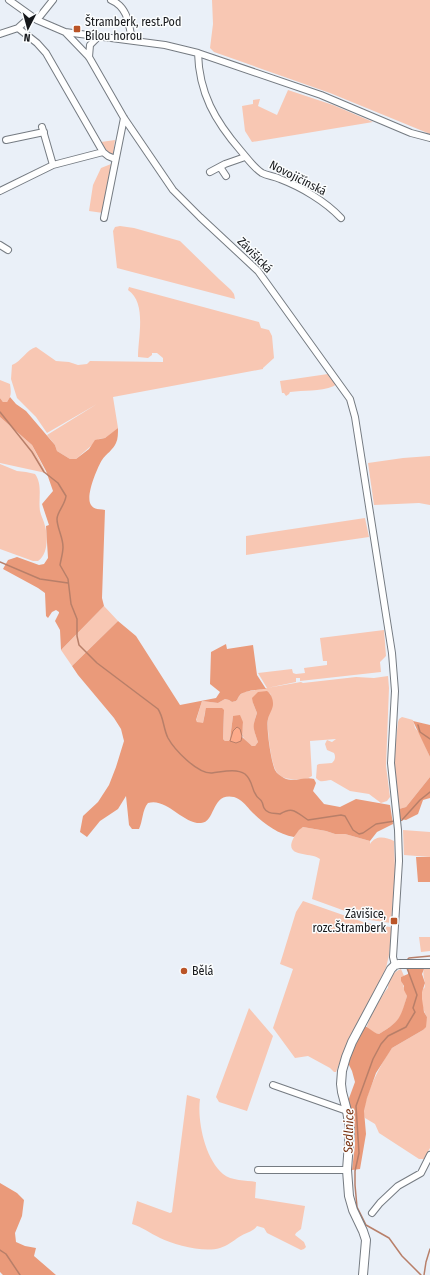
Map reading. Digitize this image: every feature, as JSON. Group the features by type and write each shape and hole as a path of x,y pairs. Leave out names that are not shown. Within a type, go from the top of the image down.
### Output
{"main road":[{"path":"363,1275 366,1240 351,1206 349,1191 348,1170 350,1134 341,1084 343,1064 390,971 399,965 430,964"}],"street":[{"name":"Závišická","path":"9,0 34,18 65,32 89,57 124,118 173,190 258,271 350,399 356,417 395,680 391,763 398,830 399,861 394,952 399,965"},
{"path":"0,34 18,28 34,18 53,0"},
{"path":"111,0 120,4 124,10 132,40"},
{"path":"18,28 38,43 46,54 103,152 115,160"},
{"path":"65,32 165,45 198,53 321,95 410,132 430,138"},
{"path":"89,57 90,45 98,37"},
{"name":"Novojičínská","path":"198,53 199,70 208,102 218,122 229,138 260,172 285,181 322,202 341,218"},
{"path":"104,218 124,118"},
{"path":"6,140 43,130 53,164"},
{"path":"0,191 53,164 103,152"},
{"path":"210,172 225,164 246,157"},
{"path":"220,167 226,176"},
{"path":"0,245 8,250"},
{"path":"273,1085 347,1111"},
{"path":"372,1213 398,1186 421,1173 430,1155"},
{"path":"258,1170 348,1170"}],"shaded area":[{"path":"212,0 430,0 430,134 330,93 214,52 210,48 213,24"},
{"path":"288,90 333,105 373,122 252,142 245,131 242,106 253,104 253,100 260,99 258,106 277,115"},
{"path":"115,140 113,155 108,154 101,142"},
{"path":"111,164 103,213 89,211 93,185 101,168"},
{"path":"120,226 134,228 180,241 231,290 235,299 117,268 113,231 115,227"},
{"path":"129,287 259,322 261,328 269,330 272,336 274,358 263,369 113,397 118,428 105,438 99,439 76,459 70,459 57,451 55,445 47,435 97,404 47,433 36,417 17,398 11,379 12,365 36,347 56,361 69,362 78,365 87,364 90,361 163,362 163,358 157,353 152,353 152,355 148,358 138,357 140,312 138,303 128,290"},
{"path":"328,374 336,384 334,386 317,390 290,392 286,396 282,393 280,381"},
{"path":"0,380 10,384 11,391 7,402 3,402 0,398"},
{"path":"10,397 16,404 26,411 55,445 57,451 70,459 76,459 89,449 95,440 105,438 118,428 118,438 116,443 100,464 92,482 89,496 92,507 105,510 102,598 104,606 61,650 60,630 55,621 59,612 56,610 52,612 48,618 46,616 45,593 3,569 8,560 17,557 39,565 44,564 48,558 46,526 49,525 42,504 53,491 46,471 32,445 0,417 0,398 3,402 7,402"},
{"path":"0,417 32,445 46,473 0,463"},
{"path":"430,456 430,505 419,503 374,505 368,463"},
{"path":"0,464 17,471 35,474 39,483 40,511 45,526 47,540 44,554 38,561 33,561 0,549"},
{"path":"365,518 369,537 246,555 246,536"},
{"path":"104,606 118,621 72,666 61,650"},
{"path":"118,621 136,636 180,705 216,698 220,692 210,684 211,652 226,644 227,649 253,645 257,675 266,689 244,692 236,701 232,702 225,699 218,703 202,701 196,720 197,722 203,723 206,708 222,708 224,710 223,739 225,741 229,741 233,716 240,715 243,722 242,737 252,746 255,746 258,742 254,728 257,713 252,698 258,692 267,691 271,695 273,702 268,719 268,730 272,760 277,773 284,778 292,780 307,778 314,779 316,783 313,791 324,804 340,807 356,799 390,805 393,824 377,832 370,841 345,834 335,834 303,827 294,837 270,827 239,799 227,797 221,799 217,803 209,818 201,823 194,822 161,804 155,802 148,803 139,829 132,829 129,825 126,796 118,809 100,821 87,837 80,832 83,816 98,802 109,785 124,741 121,729 114,718 72,666"},
{"path":"384,630 386,656 380,662 381,672 300,681 300,678 296,678 296,682 267,688 258,673 292,669 293,673 296,674 305,673 304,668 327,665 327,661 323,661 320,638"},
{"path":"388,676 389,688 386,766 390,797 387,801 381,803 369,794 350,791 331,780 321,781 316,778 317,765 332,763 334,760 334,753 327,750 325,744 327,740 332,742 336,739 310,741 312,776 305,779 296,780 282,777 274,767 271,754 268,725 272,705 270,693 253,703 257,713 254,721 254,728 258,742 255,746 252,746 243,736 243,722 233,716 230,739 229,741 225,741 223,739 224,710 205,712 203,723 196,721 202,701 218,703 225,699 232,702 236,701 244,692 301,682 356,677 374,678"},
{"path":"402,717 413,720 415,728 420,734 430,757 430,777 406,807 399,809 394,758 398,722"},
{"path":"413,721 430,725 430,757"},
{"path":"237,727 240,729 242,736 241,741 236,743 230,741 233,731"},
{"path":"430,777 430,798 423,800 418,814 406,820 400,819 399,809 406,807"},
{"path":"303,827 335,834 345,834 370,841 370,844 378,838 394,841 395,870 391,923 370,920 312,899 320,859 295,852 291,845 296,834"},
{"path":"403,830 430,832 430,857 404,855"},
{"path":"416,857 430,857 430,882 418,882"},
{"path":"303,901 366,923 392,928 386,968 347,1044 336,1072 308,1056 295,1058 273,1028 293,969 280,964 296,912"},
{"path":"419,937 430,937 430,951 421,952"},
{"path":"412,967 424,969 422,974 425,983 422,992 422,999 424,1012 427,1017 426,1027 392,1048 376,1073 364,1111 366,1134 360,1169 352,1170 355,1131 348,1101 355,1082 348,1063 352,1050 364,1026 379,1034 391,1026 401,1015 407,996 401,981 401,977 408,974 408,968"},
{"path":"401,969 404,976 401,977 401,979 407,996 401,1015 396,1022 386,1030 379,1034 374,1033 367,1027 370,1019 388,988 392,977"},
{"path":"424,969 430,969 430,1148 424,1159 419,1159 379,1133 375,1124 365,1118 364,1112 365,1103 373,1082 392,1048 423,1030 427,1017 423,1008 421,997 425,985 423,973"},
{"path":"249,1008 273,1036 247,1111 219,1102 216,1097"},
{"path":"187,1095 200,1099 199,1108 201,1128 207,1149 211,1159 223,1174 234,1179 256,1182 255,1198 305,1206 301,1229 295,1235 304,1242 306,1247 304,1249 301,1250 267,1233 264,1228 257,1226 253,1230 225,1246 206,1250 189,1248 173,1243 132,1224 137,1201 170,1213 172,1212"},
{"path":"0,1183 17,1193 24,1200 22,1216 15,1233 16,1242 25,1246 36,1248 34,1256 56,1275 3,1275 0,1272"}],"waterway":[{"path":"0,412 32,452 44,472 58,483 66,496 57,519 63,547 60,565 68,579 71,604 77,619 77,636 79,645 97,663 158,709 168,738 175,748 200,770 212,773 237,771 245,774 265,810 269,812 280,814 291,810 297,812 308,820 341,815 345,816 353,830 359,834 376,824 395,821"},
{"path":"0,562 40,579 68,583"},
{"path":"418,725 420,732 430,739"},
{"path":"399,821 402,820 420,800 430,792"},
{"name":"Sedlnice","path":"407,960 409,958 430,956"},
{"name":"Sedlnice","path":"407,968 417,995 413,1008 415,1012 406,1027 388,1036 381,1044 373,1059 356,1106 359,1153 355,1171 355,1185 357,1207 366,1225 389,1238 402,1256 421,1275"},
{"path":"424,1275 430,1249"},
{"path":"0,1250 6,1254 20,1275"}],"place":[{"name":"Štramberk, rest.Pod Bílou horou","path":"77,29"},
{"name":"Závišice, rozc.Štramberk","path":"394,921"},
{"name":"Bělá","path":"184,971"}]}
